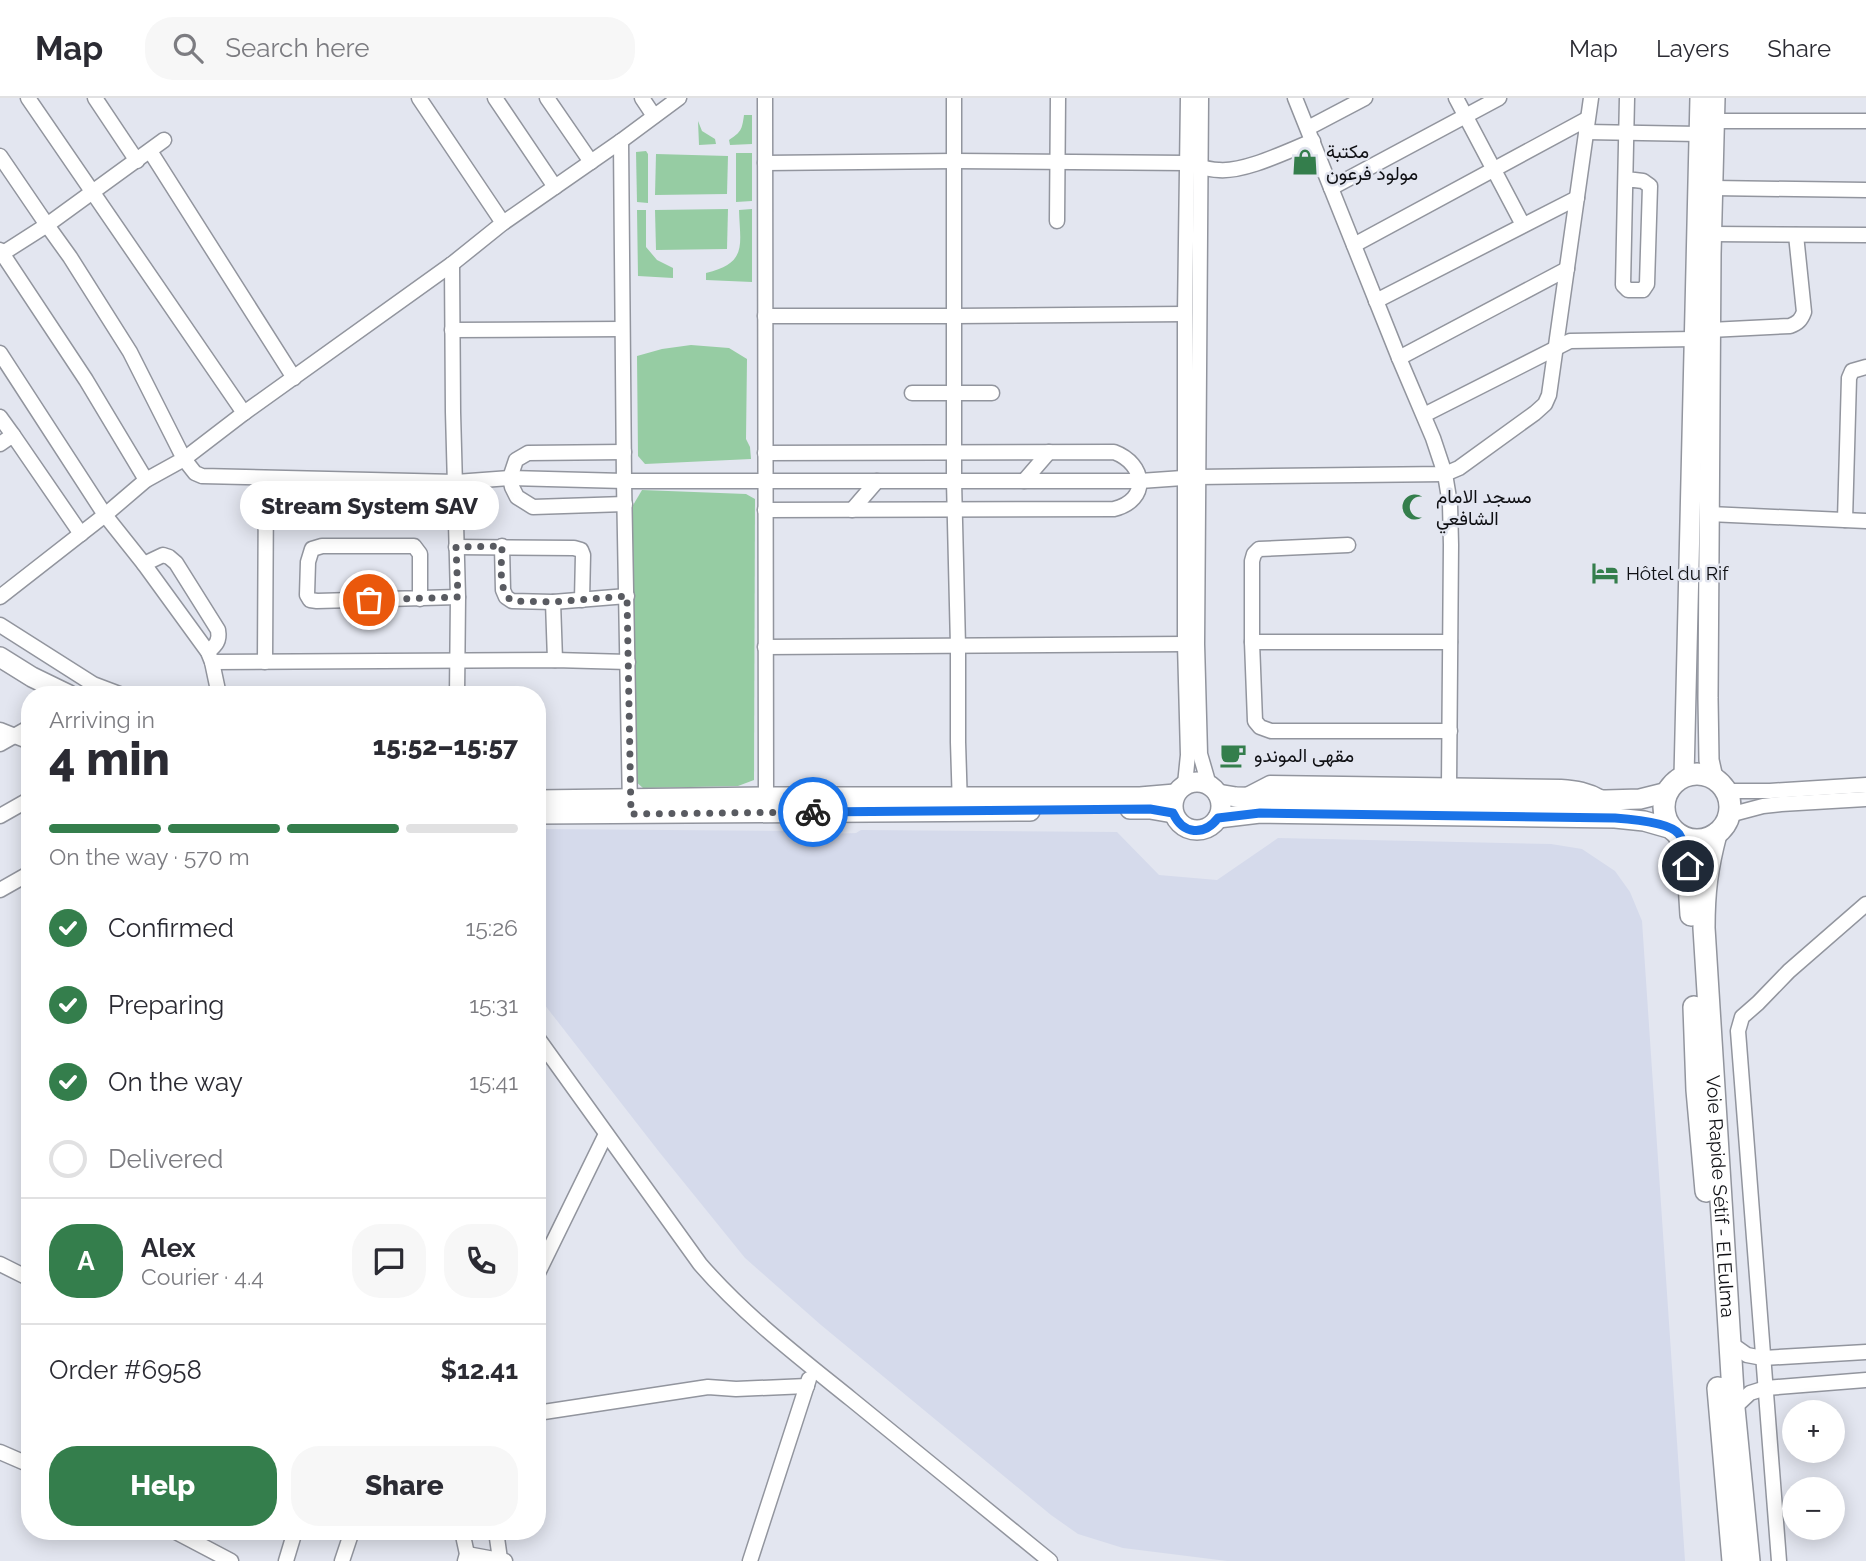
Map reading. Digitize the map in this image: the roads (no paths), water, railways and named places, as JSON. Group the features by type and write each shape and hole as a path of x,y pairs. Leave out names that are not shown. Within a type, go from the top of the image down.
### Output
{"highway":[{"path":"1693,774 1704,775 1719,785 1729,799 1729,815 1722,828 1716,834 1698,840 1688,839 1676,832 1667,821 1664,811 1668,792 1673,784 1693,774"},
{"name":"Voie Rapide Sétif - El Eulma","path":"1676,832 1685,852 1690,887 1697,1090 1732,1561"},
{"name":"Voie Rapide Sétif - El Eulma","path":"1716,834 1704,891 1704,928 1734,1408 1749,1561"}],"main road":[{"path":"1700,98 1702,335 1709,514 1709,760 1719,785"},
{"path":"1684,777 1702,335 1712,234 1715,98"},
{"path":"0,657 50,686"},
{"path":"0,672 24,686"},
{"path":"546,813 630,807 960,805 1178,797 1197,782 1214,790 1243,797 1369,800 1606,800 1640,799 1668,792"},
{"path":"1178,797 1180,824 1192,830 1206,829 1218,818 1221,806 1214,790"},
{"path":"546,801 630,807"},
{"path":"1218,818 1260,813 1615,818 1644,821 1676,832"}],"street":[{"path":"28,98 244,413"},
{"path":"95,98 138,161"},
{"path":"419,98 503,223"},
{"path":"495,98 555,187"},
{"path":"547,98 591,162"},
{"path":"642,98 654,116"},
{"path":"0,597 146,480 184,459 452,264 503,223 679,98"},
{"path":"765,98 766,805"},
{"path":"954,98 954,481 960,805"},
{"path":"1057,221 1058,98"},
{"path":"1178,797 1188,745 1185,644 1191,477 1194,165 1188,98"},
{"path":"1201,98 1185,314 1199,748 1203,767 1214,790"},
{"path":"1295,98 1424,415 1445,474 1450,504 1449,786"},
{"path":"765,163 955,161 1194,165 1217,170 1240,168 1310,134 1365,98"},
{"path":"1456,98 1523,225"},
{"path":"1331,188 1499,98"},
{"path":"0,156 70,257 130,352 184,459 195,473 202,476 456,482 510,478 624,481 1140,481 1191,477 1445,474 1459,468 1535,413 1549,396 1591,98"},
{"path":"1626,179 1643,181 1650,186 1647,285 1643,290 1628,290 1623,285 1627,98"},
{"path":"1715,121 1866,121"},
{"path":"1354,245 1494,170 1587,125 1625,132 1699,134"},
{"path":"146,480 86,380 1,253 47,225 164,140"},
{"path":"621,141 630,807"},
{"path":"150,151 293,378"},
{"path":"1713,188 1866,190"},
{"path":"1376,301 1577,198"},
{"path":"1712,234 1866,235"},
{"path":"1424,415 1570,341 1702,335 1790,326 1801,320 1804,312 1796,235"},
{"path":"452,264 457,686"},
{"path":"1399,358 1567,270"},
{"path":"765,316 1185,314"},
{"path":"452,330 622,329"},
{"path":"0,353 105,515 144,564 210,657 217,686"},
{"path":"1845,520 1849,378 1852,371 1866,368"},
{"path":"912,393 992,393"},
{"path":"0,417 81,534"},
{"path":"0,444 13,435"},
{"path":"624,452 528,453 516,460 510,478 517,497 533,507 625,504"},
{"path":"1024,481 1049,452"},
{"path":"765,453 1114,452 1132,462 1140,481 1137,495 1123,507 1114,509 765,510"},
{"path":"265,478 265,662"},
{"path":"852,510 877,481"},
{"path":"1709,514 1866,521"},
{"path":"1348,545 1259,548 1254,554 1252,642 1255,722 1271,731 1450,731"},
{"path":"420,599 420,554 414,546 322,546 312,549 308,562 307,595 310,600 420,599 458,597"},
{"path":"502,546 503,590 506,597 516,602 627,596"},
{"path":"456,547 582,550 582,600"},
{"path":"144,564 163,555 176,563 218,630 219,637 210,657"},
{"path":"553,602 555,660"},
{"path":"0,625 85,686"},
{"path":"1252,642 1450,642"},
{"path":"765,647 1185,644"},
{"path":"210,657 265,662 628,662"},
{"path":"0,744 7,733"},
{"path":"1243,797 1270,783 1561,787 1592,792 1606,800"},
{"path":"1719,785 1770,791 1866,785"},
{"path":"1729,815 1763,806 1866,799"},
{"path":"0,816 21,804"},
{"path":"0,890 21,878"},
{"path":"1779,1561 1738,1031 1742,1017 1789,971 1866,904"},
{"path":"546,1050 700,1264 716,1282 813,1368 1050,1561"},
{"path":"546,1257 606,1134"},
{"path":"0,1264 21,1274"},
{"path":"1730,1343 1746,1355 1763,1358 1866,1352"},
{"path":"750,1561 813,1368"},
{"path":"1734,1408 1750,1393 1766,1388 1866,1380"},
{"path":"546,1412 708,1387 736,1389 807,1386"},
{"path":"0,1452 21,1461"},
{"path":"190,1540 231,1561"},
{"path":"286,1561 292,1540"},
{"path":"342,1561 349,1540"},
{"path":"463,1540 466,1558 502,1560 498,1540"}],"place":[{"name":"مكتبة مولود فرعون","path":"1305,162"},
{"name":"مسجد الامام الشافعي","path":"1415,507"},
{"name":"Hôtel du Rif","path":"1605,573"},
{"name":"Stream System SAV","path":"369,600"},
{"name":"مقهى الموندو","path":"1233,755"}]}
